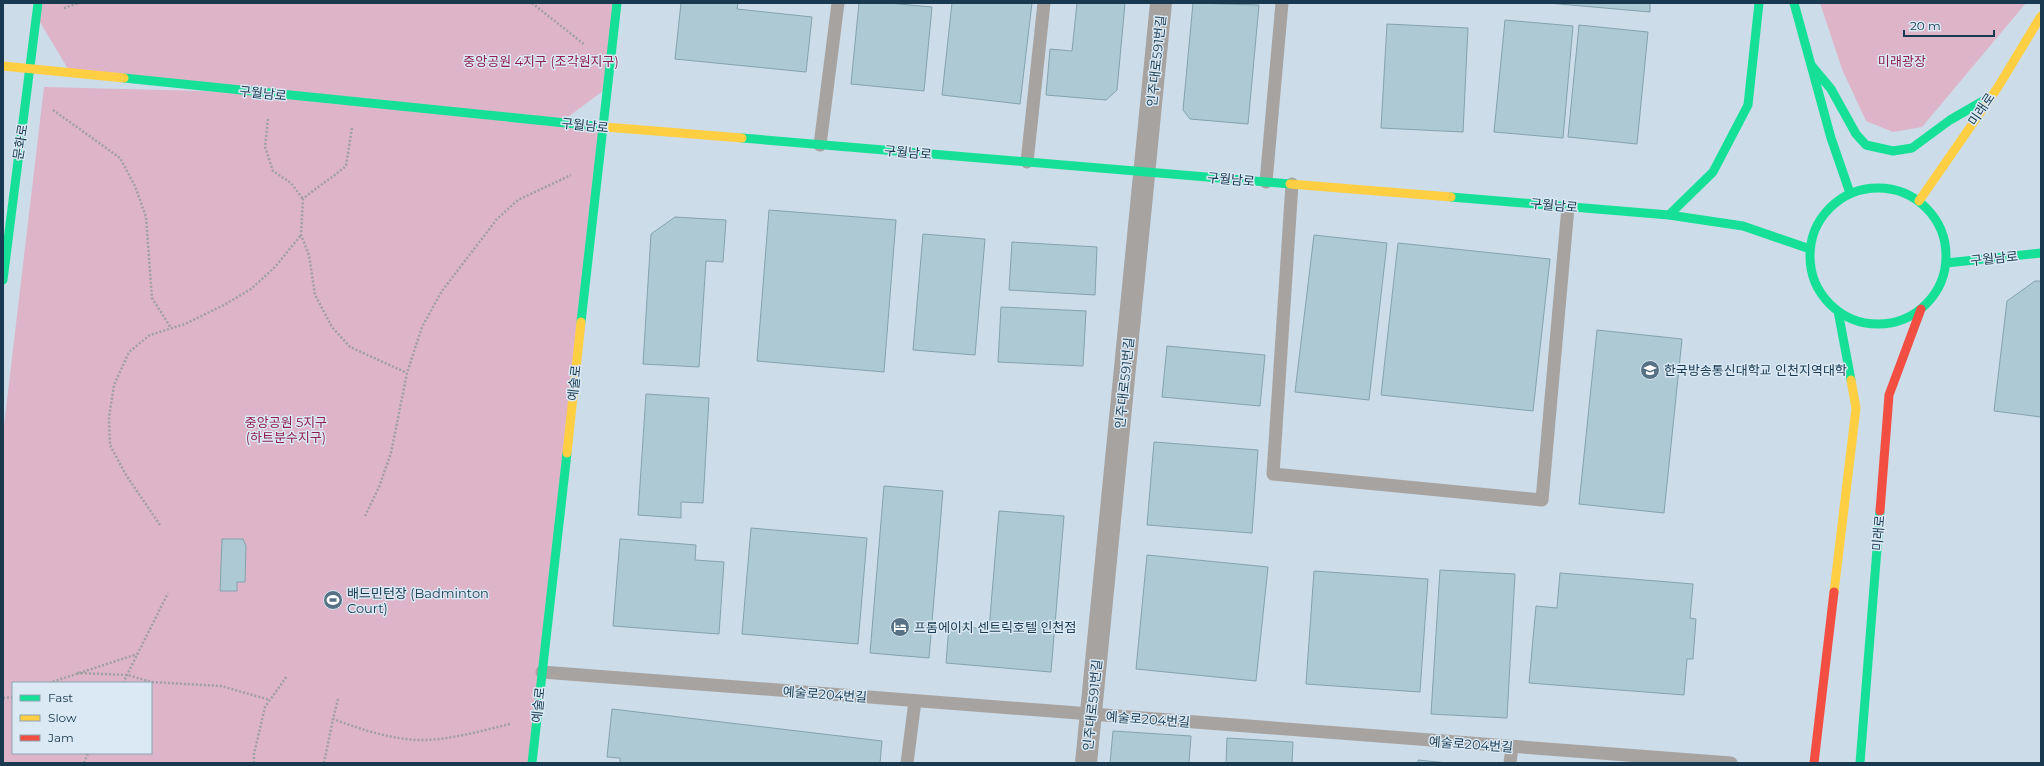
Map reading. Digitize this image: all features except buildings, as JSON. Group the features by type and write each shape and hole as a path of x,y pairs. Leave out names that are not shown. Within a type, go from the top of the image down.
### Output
{"street":[{"name":"문화로","path":"3,280 14,181 32,70 38,3"},
{"name":"예술로","path":"532,763 617,3"},
{"name":"인주대로591번길","path":"1086,763 1162,3"},
{"path":"1669,215 1712,172 1748,105 1759,3"},
{"path":"1794,3 1831,138 1850,193"},
{"name":"미래로","path":"1918,201 1990,97 2029,38 2041,16"},
{"path":"1811,65 1831,89 1856,134 1866,145 1893,151 1912,148 1950,120 1990,97"},
{"name":"구월남로","path":"3,66 603,127 1669,215 1743,226 1810,249"},
{"path":"1868,188 1885,188 1903,192 1918,201 1932,213 1941,228 1946,245 1946,263 1942,280 1934,296 1921,309 1906,318 1883,323 1871,324 1854,319 1838,311 1825,299 1816,283 1810,266 1810,249 1814,231 1823,216 1835,203 1850,193 1868,188"},
{"name":"구월남로","path":"1946,263 2041,253"},
{"name":"미래로","path":"1860,763 1889,395 1921,309"},
{"path":"1814,763 1856,408 1838,311"}],"lane":[{"path":"820,145 838,3"},
{"path":"1027,162 1044,3"},
{"path":"1266,182 1282,3"},
{"path":"1292,184 1273,474 1542,500 1568,207"},
{"name":"예술로204번길","path":"542,672 1731,763"},
{"path":"907,763 915,701"},
{"path":"1510,763 1512,747"}],"path":[{"path":"532,3 610,66"},
{"path":"28,93 120,158 135,186 146,217 152,298 171,328"},
{"path":"270,94 265,147 273,171 291,183 303,199 300,235 308,255 315,295 332,327 350,347 406,373"},
{"path":"303,199 316,187 332,178 346,166 355,102"},
{"path":"365,516 379,487 391,452 406,373 422,327 442,291 497,219 518,200 599,162"},
{"path":"160,524 126,474 110,444 109,417 114,385 129,352 150,335 185,324 224,305 251,289 275,267 300,235"},
{"path":"124,682 168,593"},
{"path":"53,682 137,654"},
{"path":"77,673 128,675 151,682"},
{"path":"254,763 254,754 266,707 287,676"},
{"path":"152,682 221,686 270,700"},
{"path":"324,763 338,699"},
{"path":"333,719 366,732 416,740 460,736 537,717"}],"green space":[{"name":"중앙공원 5지구 (하트분수지구)","path":"38,3 617,3 607,88 561,122 603,127 532,763 3,763 3,434 44,87 243,92 71,74 37,17"},
{"name":"미래광장","path":"1820,3 2026,3 1922,127 1893,132 1866,121 1842,69"}],"traffic: fast":[{"path":"3,280 38,3"},
{"path":"581,322 617,3"},
{"path":"1669,215 1713,172 1748,105 1759,3"},
{"path":"1794,3 1831,138 1850,193"},
{"path":"1811,65 1831,89 1856,134 1866,145 1893,151 1912,148 1950,120 1990,97"},
{"path":"124,78 605,127"},
{"path":"742,138 1290,184"},
{"path":"1871,188 1885,188 1904,193 1916,199 1931,213 1941,230 1945,243 1946,256 1945,269 1941,282 1935,294 1921,309 1916,313 1898,321 1885,324 1871,324 1852,319 1840,313 1825,299 1821,294 1813,276 1810,263 1810,249 1815,230 1821,218 1835,203 1840,199 1858,191 1871,188"},
{"path":"1451,197 1669,215 1743,226 1810,249"},
{"path":"1946,263 2041,253"},
{"path":"1838,311 1851,380"},
{"path":"532,763 567,453"},
{"path":"1860,763 1880,511"}],"traffic: slow":[{"path":"1919,201 1998,87 2041,16"},
{"path":"3,66 124,78"},
{"path":"605,127 742,138"},
{"path":"1290,184 1451,197"},
{"path":"567,453 581,322"},
{"path":"1834,592 1856,408 1851,380"}],"traffic: jam":[{"path":"1880,511 1889,395 1921,309"},
{"path":"1814,763 1834,592"}],"place":[{"name":"한국방송통신대학교 인천지역대학","path":"1650,370"},
{"name":"배드민턴장 (Badminton Court)","path":"333,600"},
{"name":"프롬에이치 센트릭호텔 인천점","path":"900,627"}],"park label":[{"name":"중앙공원 4지구 (조각원지구)","path":"541,61"}]}
